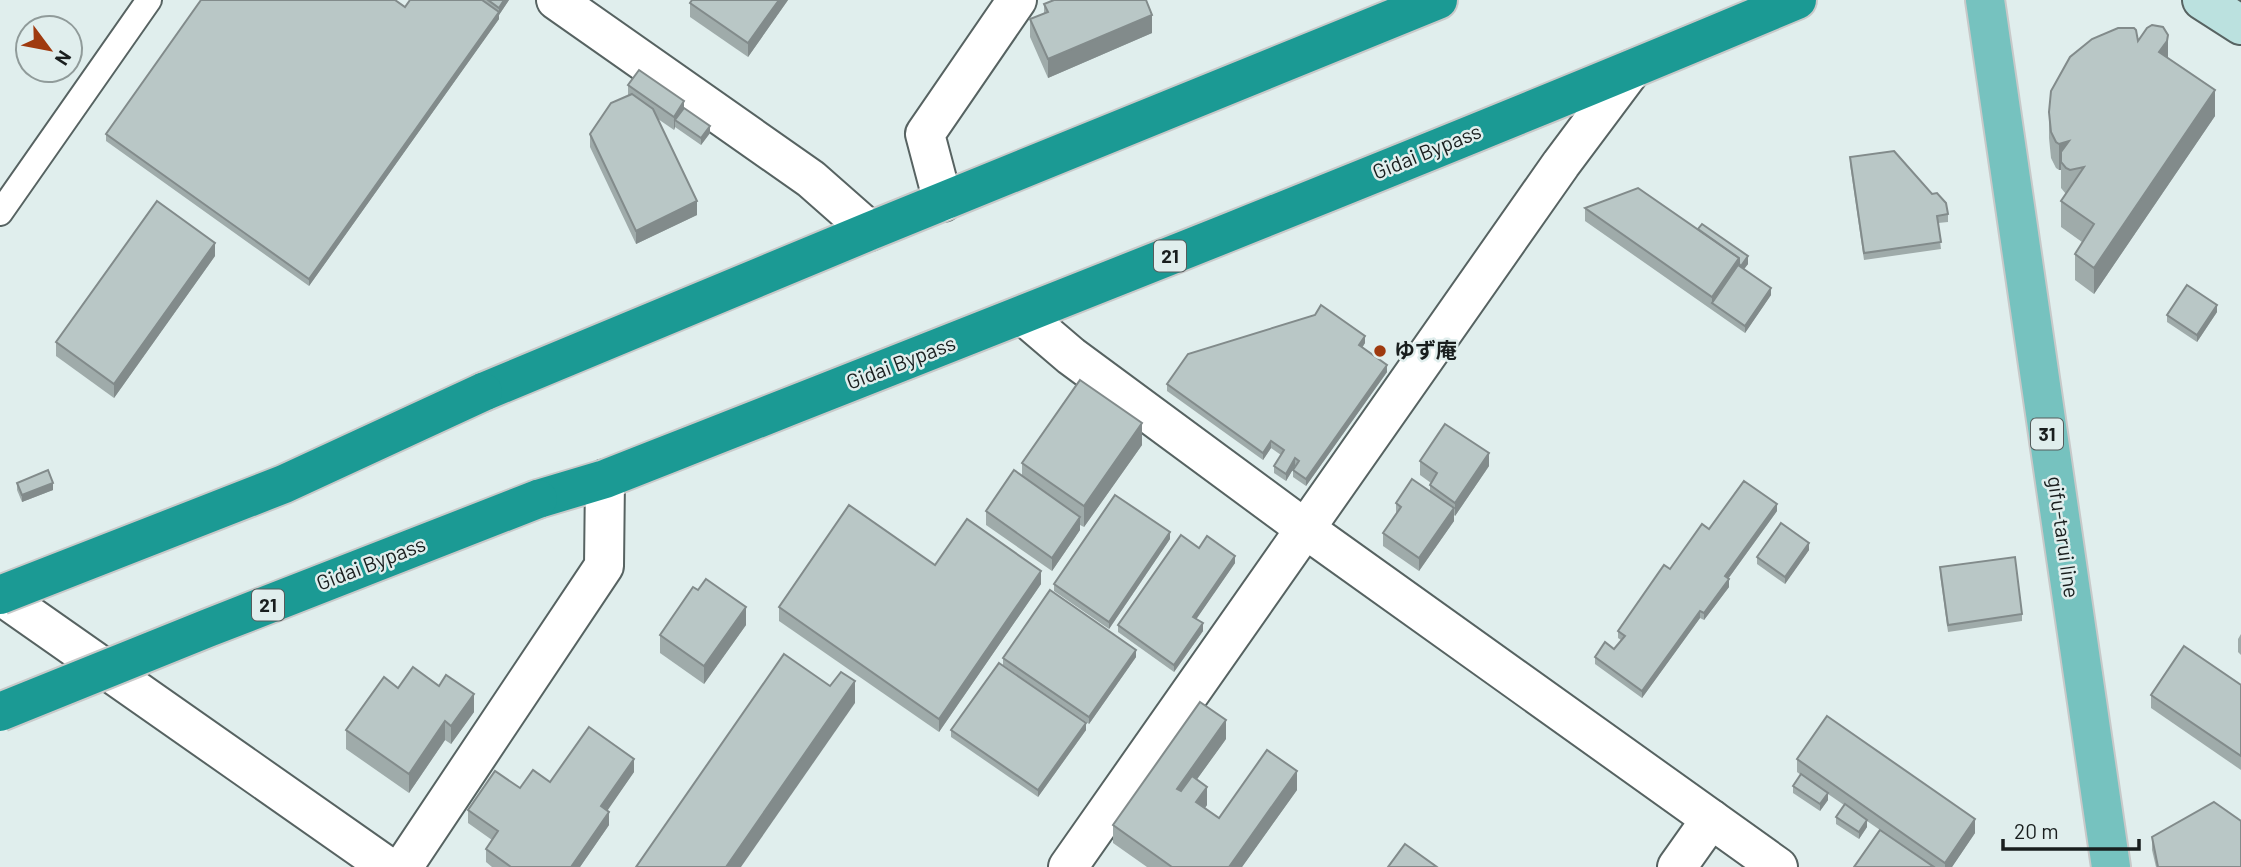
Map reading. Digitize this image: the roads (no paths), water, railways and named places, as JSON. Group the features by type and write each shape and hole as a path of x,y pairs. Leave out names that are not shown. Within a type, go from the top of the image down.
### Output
{"highway":[{"path":"0,595 284,484 483,392 1438,0"},
{"name":"Gidai Bypass","path":"0,712 538,499 605,479 1023,315 1797,0"}],"main road":[{"name":"gifu-tarui line","path":"1985,0 2111,867"}],"street":[{"path":"556,0 811,179 870,231"},
{"path":"943,202 925,134 1017,0"},
{"path":"2202,0 2241,25"},
{"path":"2234,0 2241,15"},
{"path":"1068,867 1561,164 1632,69"},
{"path":"1023,315 1071,356 1304,528 1778,867"},
{"path":"403,867 604,566 605,479"},
{"path":"0,595 388,867"},
{"path":"1677,867 1711,819"}],"lane":[{"path":"0,213 149,0"}],"place":[{"name":"ゆず庵","path":"1380,351"}]}
